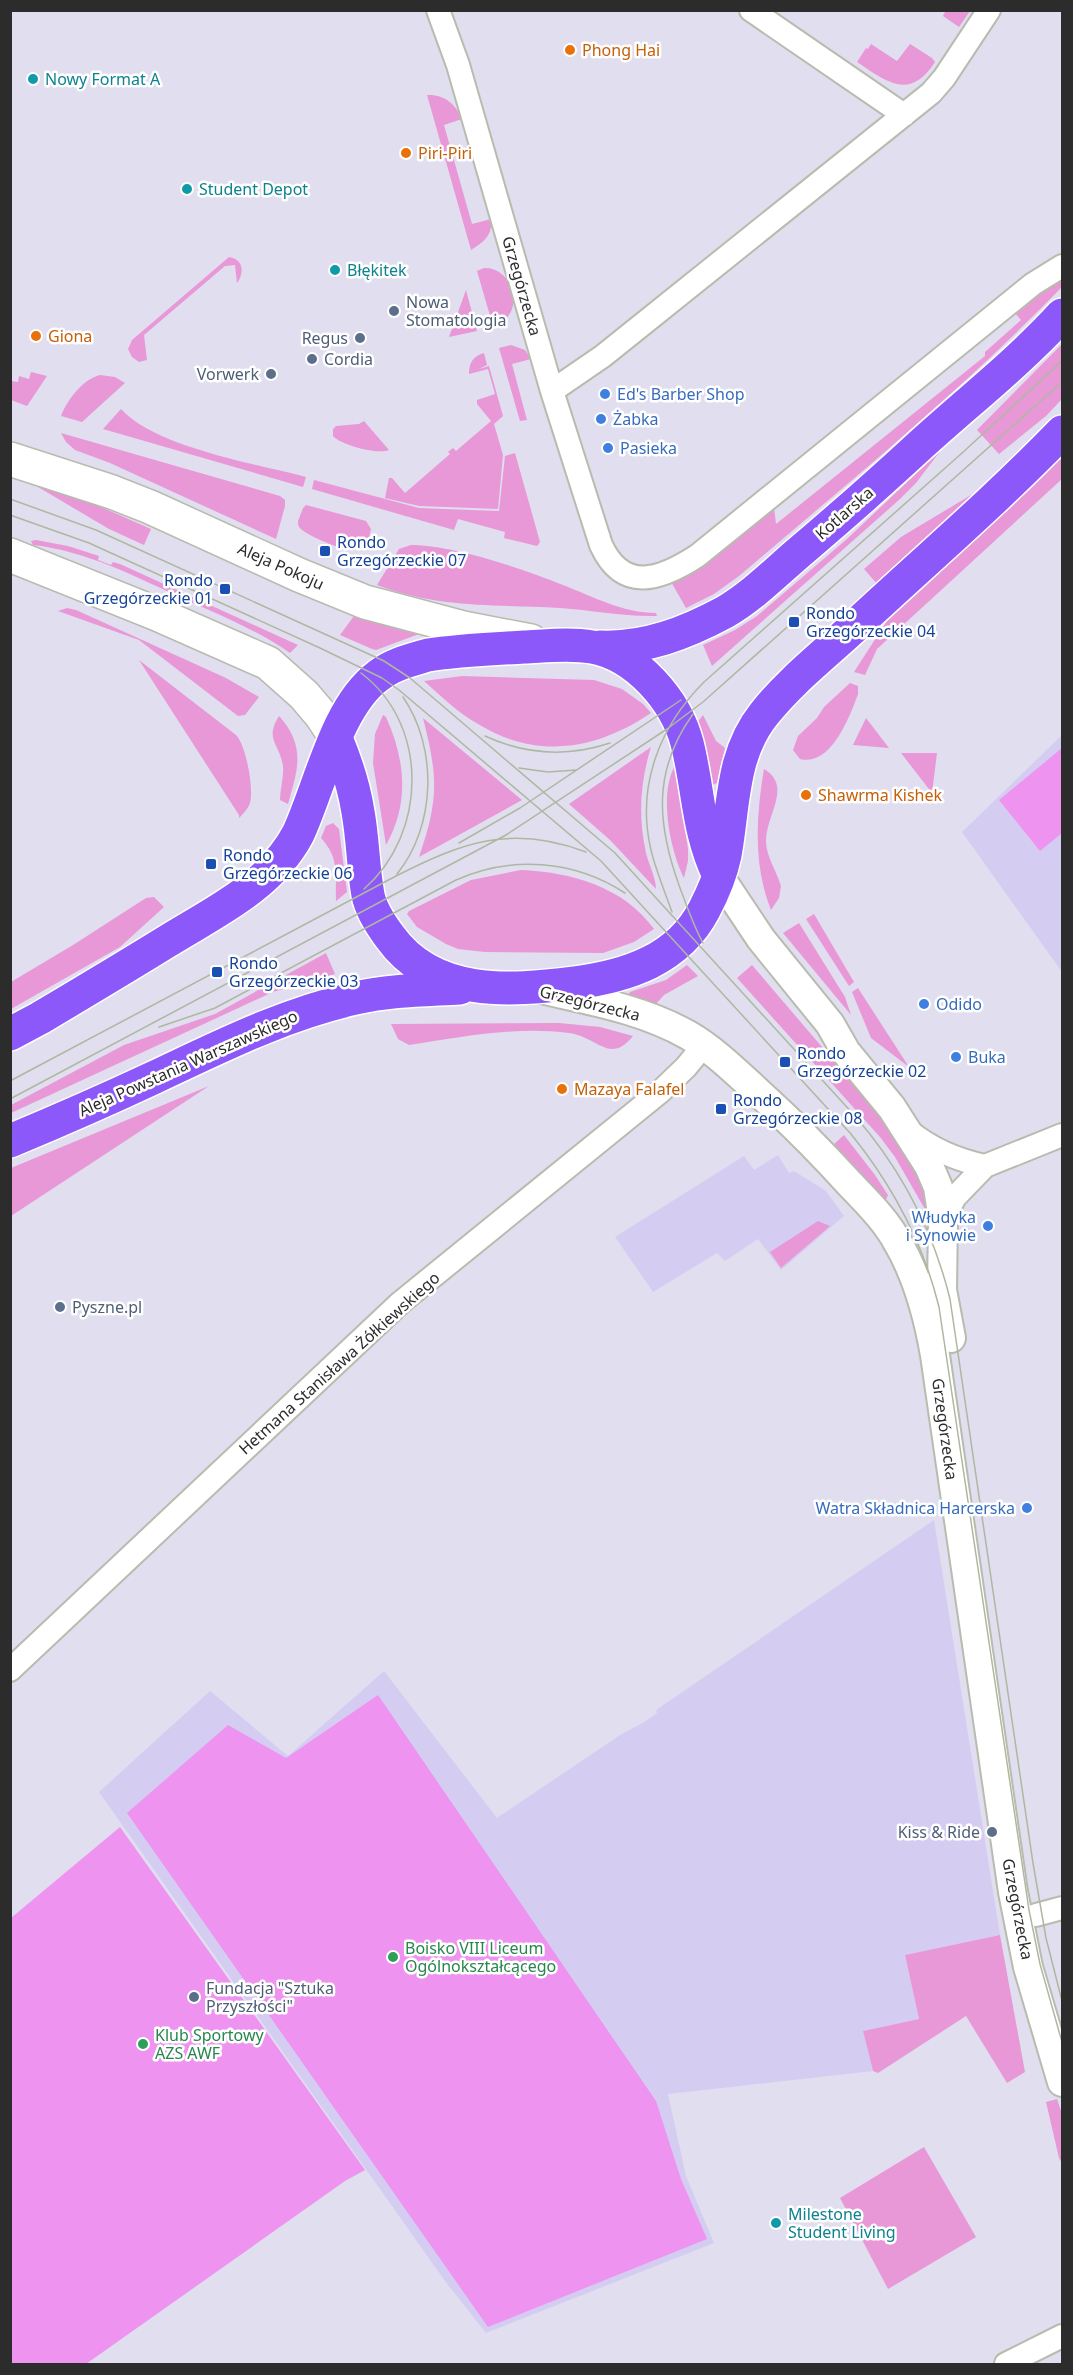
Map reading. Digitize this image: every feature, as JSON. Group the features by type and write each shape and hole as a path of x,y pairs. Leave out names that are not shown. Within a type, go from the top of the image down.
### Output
{"main road":[{"name":"Kotlarska","path":"592,647 632,647 682,632 727,610 751,594 1024,354 1062,315"},
{"path":"10,555 157,614 268,663 304,695 336,738 353,783 359,813 368,895 376,915 398,949 413,962 433,975 477,988 587,981 625,973 654,961 672,949 695,925 719,876 729,834 738,765 746,743 764,714 810,667 996,497 1062,432"},
{"name":"Aleja Pokoju","path":"10,459 141,503 299,575 365,602 464,628 560,645"},
{"path":"10,1034 230,903 273,870 298,834 343,721 359,694 377,676 393,667 429,655 454,651 560,645 592,647 617,656 630,664 659,691 676,714 687,745 704,837 719,876"},
{"name":"Aleja Powstania Warszawskiego","path":"10,1141 257,1030 318,1008 358,997 408,991 477,988"}],"street":[{"name":"Grzegórzecka","path":"438,10 474,115 552,391 601,545 609,560 624,574 641,578 667,572 691,560 1033,284 1062,266"},
{"path":"751,10 904,115"},
{"path":"552,391 603,356 938,86 989,10"},
{"name":"Grzegórzecka","path":"719,876 761,939 830,1024 846,1053 908,1130 929,1166 938,1187 943,1219 942,1290 1049,1911 1062,2020"},
{"name":"Grzegórzecka","path":"521,987 545,990 627,1010 676,1029 704,1045 789,1120 872,1207 897,1240 909,1263 920,1291 935,1355 998,1794 1022,1940 1062,2082"},
{"name":"Hetmana Stanisława Żółkiewskiego","path":"10,1670 400,1303 660,1092 686,1067 704,1045"},
{"path":"908,1130 945,1154 965,1162 985,1166"},
{"path":"943,1219 955,1197 985,1166 1062,1135"},
{"path":"1005,2364 1062,2336"}],"shaded area":[{"path":"944,11 970,11 959,27 943,16"},
{"path":"871,44 897,61 910,44 935,62 926,74 916,81 898,84 878,76 857,62"},
{"path":"427,95 439,96 449,101 462,119 444,125 472,224 491,219 491,229 487,238 471,250"},
{"path":"229,257 240,263 242,270 237,283 235,265 225,266 144,335 147,360 139,362 132,357 128,349 132,340"},
{"path":"484,268 495,270 503,275 513,293 510,313 504,321 493,326 477,271"},
{"path":"1062,277 1062,287 1024,325 904,435 739,576 714,594 686,608 670,580 774,507 776,524 985,356 985,352 1021,320 1015,313"},
{"path":"466,290 477,331 449,337"},
{"path":"1062,344 1062,399 1046,416 999,454 977,430"},
{"path":"511,345 525,350 531,359 512,364 527,420 520,421 499,348"},
{"path":"484,353 487,365 479,369 489,366 503,416 494,424 503,455 498,509 419,506 385,498 389,478 392,478 405,493 450,454 448,452 453,448 456,451 491,421 477,404 477,400 495,394 488,369 469,374 472,360"},
{"path":"31,372 47,376 27,406 11,400 11,381 18,382 19,376 29,379"},
{"path":"100,375 115,377 125,383 82,422 61,416 76,391"},
{"path":"121,409 157,434 181,444 234,460 306,477 303,487 103,429"},
{"path":"364,421 389,450 377,451 360,448 344,443 333,436 333,429 336,426 359,424"},
{"path":"61,433 280,496 285,500 285,506 276,539 110,463 75,450 66,442"},
{"path":"941,450 916,483 900,499 712,666 703,645 735,630 757,616 847,539"},
{"path":"515,453 540,542 537,546 504,538 505,532 458,519 454,530 312,489 314,480 419,508 499,511 505,456"},
{"path":"1062,456 1062,479 877,649 865,675 854,672 896,607"},
{"path":"36,484 67,492 151,529 144,545 109,529"},
{"path":"976,492 978,494 878,585 864,569 901,537"},
{"path":"306,505 366,521 371,529 369,538 362,547 354,550 321,540 299,527 298,521"},
{"path":"31,541 68,546 99,556 98,560 111,565 113,562 120,564 298,645 290,653 238,623 129,574 73,553 33,545"},
{"path":"411,545 447,549 488,559 547,579 609,604 656,613 657,616 445,602 400,593 377,585 399,549"},
{"path":"67,608 226,678 259,697 245,715 238,716 139,640 58,611"},
{"path":"354,616 419,632 419,634 376,650 372,649 340,635"},
{"path":"139,660 240,740 248,768 251,796 248,807 239,818 239,815"},
{"path":"462,676 594,680 622,689 643,704 651,713 630,726 588,742 566,746 522,743 471,720 424,681"},
{"path":"850,683 858,686 858,694 838,738 821,755 811,759 800,759 793,750 798,736"},
{"path":"383,715 386,717 397,749 402,781 399,813 386,845 373,763 375,734"},
{"path":"703,715 716,741 725,748 717,783 712,785 697,723"},
{"path":"279,716 288,727 296,748 297,769 288,804 280,800 283,766 273,737"},
{"path":"423,718 522,800 419,857 430,819 434,788 432,756"},
{"path":"866,718 889,748 853,745"},
{"path":"1062,735 1062,972 962,832"},
{"path":"651,747 642,787 641,813 643,839 656,889 610,840 569,804"},
{"path":"1062,748 1062,833 1040,851 999,800"},
{"path":"901,753 937,753 932,793"},
{"path":"676,764 688,849 684,878 674,852 668,821 668,790"},
{"path":"764,769 777,784 776,802 767,831 766,847 781,886 779,898 771,910 761,876 758,840 759,805"},
{"path":"333,823 339,829 347,892 336,901 334,860 321,838 326,826"},
{"path":"521,870 559,874 595,884 628,902 654,929 634,942 603,953 485,952 458,949 446,944 417,927 407,914 471,880"},
{"path":"154,897 164,907 120,947 11,1009 11,982 146,898"},
{"path":"814,914 854,982 849,986 806,919"},
{"path":"799,923 845,997 851,1015 783,933"},
{"path":"326,953 335,974 273,992 11,1113 11,1105 124,1045 215,1014"},
{"path":"687,965 698,976 664,995 656,1004 628,996 630,992 666,980"},
{"path":"752,965 880,1115 925,1182 929,1212 926,1211 895,1157 880,1137 737,978"},
{"path":"858,988 909,1067 871,1038 852,992"},
{"path":"559,1023 600,1027 633,1036 625,1044 610,1049 579,1035 549,1031 489,1033 409,1045 398,1039 391,1024"},
{"path":"209,1086 11,1216 11,1168"},
{"path":"844,1135 888,1195 886,1200 833,1145"},
{"path":"778,1155 789,1173 794,1171 826,1191 844,1216 781,1270 758,1239 725,1261 717,1253 653,1292 615,1237 744,1156 754,1170"},
{"path":"818,1221 830,1226 781,1268 770,1252"},
{"path":"934,1520 1000,1935 905,1955 919,2019 863,2031 873,2071 668,2094 686,2176 714,2243 486,2333 445,2281 99,1792 210,1691 288,1756 384,1671 497,1818 620,1735 646,1721 657,1713 656,1710"},
{"name":"Boisko VIII Liceum Ogólnokształcącego","path":"378,1695 656,2101 681,2179 707,2239 488,2327 127,1813 228,1725 286,1758"},
{"name":"Klub Sportowy AZS AWF","path":"120,1827 365,2170 345,2181 86,2364 11,2364 11,1918"},
{"path":"1000,1935 1025,2072 1007,2083 966,2016 878,2073 873,2071 863,2031 919,2019 905,1955"},
{"path":"1057,2099 1062,2114 1062,2163 1046,2102"},
{"path":"924,2147 976,2237 888,2289 840,2198"}],"tram line":[{"path":"672,912 651,850 647,827 647,804 649,781 655,759 675,718 704,682 961,454 1062,361"},
{"path":"10,1099 506,835 667,729 703,702 1062,382"},
{"path":"10,499 96,530 384,661 410,678 615,853 855,1116 887,1158 901,1179 925,1225 950,1299 1033,1863 1046,1938 1062,2001"},
{"path":"10,515 89,543 320,648 382,678 399,690 601,861 851,1134 880,1174 915,1237 939,1307 1029,1910 1040,1964 1062,2042"},
{"path":"361,673 384,695 399,721 409,750 412,780 409,810 400,839 385,866 364,889"},
{"path":"397,874 410,855 419,833 428,787 427,763 422,739 403,697"},
{"path":"459,843 520,808 681,700"},
{"path":"693,714 670,756 662,799 663,820 672,865 690,916 703,943"},
{"path":"485,736 516,747 547,752 579,750 610,743"},
{"path":"519,768 548,772 576,770"},
{"path":"10,1081 396,876 443,854 466,846 511,838 534,839 586,852"},
{"path":"159,1027 215,1008 456,880 477,872 521,864 564,868 605,882 625,893"}],"place":[{"name":"Phong Hai","path":"570,50"},
{"name":"Nowy Format A","path":"33,79"},
{"name":"Piri-Piri","path":"406,153"},
{"name":"Student Depot","path":"187,189"},
{"name":"Błękitek","path":"335,270"},
{"name":"Nowa Stomatologia","path":"394,311"},
{"name":"Giona","path":"36,336"},
{"name":"Regus","path":"360,338"},
{"name":"Cordia","path":"312,359"},
{"name":"Vorwerk","path":"271,374"},
{"name":"Ed's Barber Shop","path":"605,394"},
{"name":"Żabka","path":"601,419"},
{"name":"Pasieka","path":"608,448"},
{"name":"Rondo Grzegórzeckie 07","path":"325,551"},
{"name":"Rondo Grzegórzeckie 01","path":"225,589"},
{"name":"Rondo Grzegórzeckie 04","path":"794,622"},
{"name":"Shawrma Kishek","path":"806,795"},
{"name":"Rondo Grzegórzeckie 06","path":"211,864"},
{"name":"Rondo Grzegórzeckie 03","path":"217,972"},
{"name":"Odido","path":"924,1004"},
{"name":"Buka","path":"956,1057"},
{"name":"Rondo Grzegórzeckie 02","path":"785,1062"},
{"name":"Mazaya Falafel","path":"562,1089"},
{"name":"Rondo Grzegórzeckie 08","path":"721,1109"},
{"name":"Włudyka i Synowie","path":"988,1226"},
{"name":"Pyszne.pl","path":"60,1307"},
{"name":"Watra Składnica Harcerska","path":"1027,1508"},
{"name":"Kiss & Ride","path":"992,1832"},
{"name":"Boisko VIII Liceum Ogólnokształcącego","path":"393,1957"},
{"name":"Fundacja \"Sztuka Przyszłości\"","path":"194,1997"},
{"name":"Klub Sportowy AZS AWF","path":"143,2044"},
{"name":"Milestone Student Living","path":"776,2223"}]}
